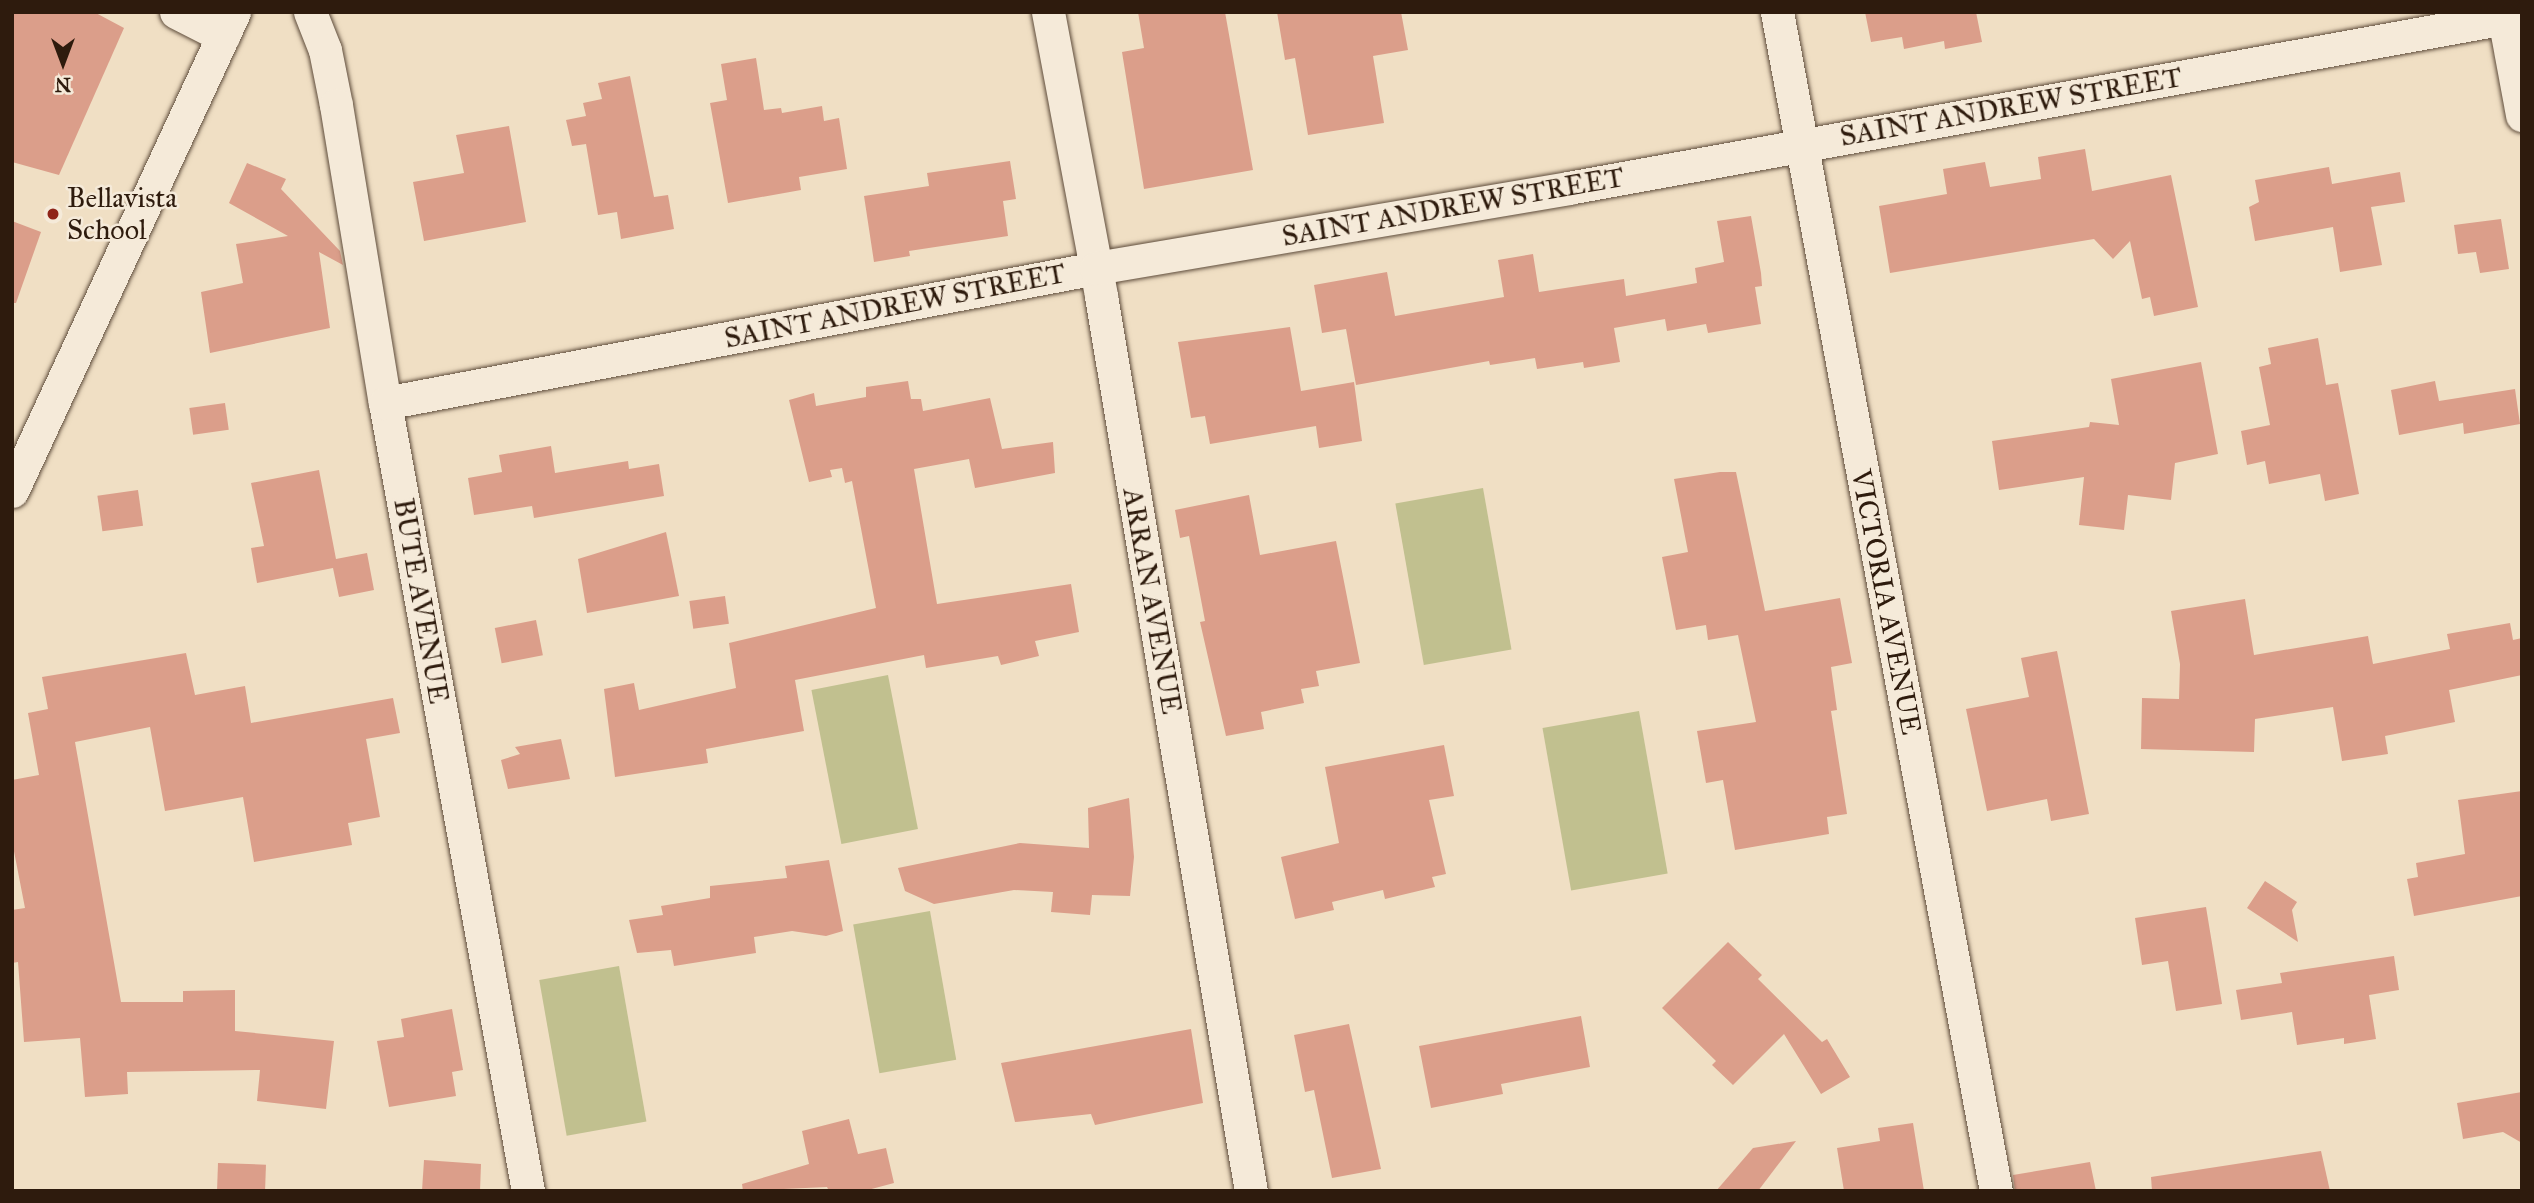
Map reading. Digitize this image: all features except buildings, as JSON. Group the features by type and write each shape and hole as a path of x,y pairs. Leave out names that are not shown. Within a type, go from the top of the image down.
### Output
{"street":[{"path":"12,491 229,24 176,12"},
{"name":"BUTE AVENUE","path":"310,12 328,61 385,403 528,1191"},
{"name":"ARRAN AVENUE","path":"1048,12 1096,268 1251,1191"},
{"name":"VICTORIA AVENUE","path":"1777,12 1996,1191"},
{"path":"2509,15 2522,115"},
{"name":"SAINT ANDREW STREET","path":"385,403 1096,268 1568,188 1800,143 2131,88 2509,15"}],"shaded area":[{"path":"1483,488 1511,650 1424,665 1395,503"},
{"path":"888,675 918,829 841,844 811,690"},
{"path":"1639,711 1668,873 1571,891 1542,728"},
{"path":"930,911 956,1060 879,1073 853,925"},
{"path":"619,966 646,1122 567,1136 539,980"}],"place":[{"name":"Bellavista School","path":"53,214"}]}
